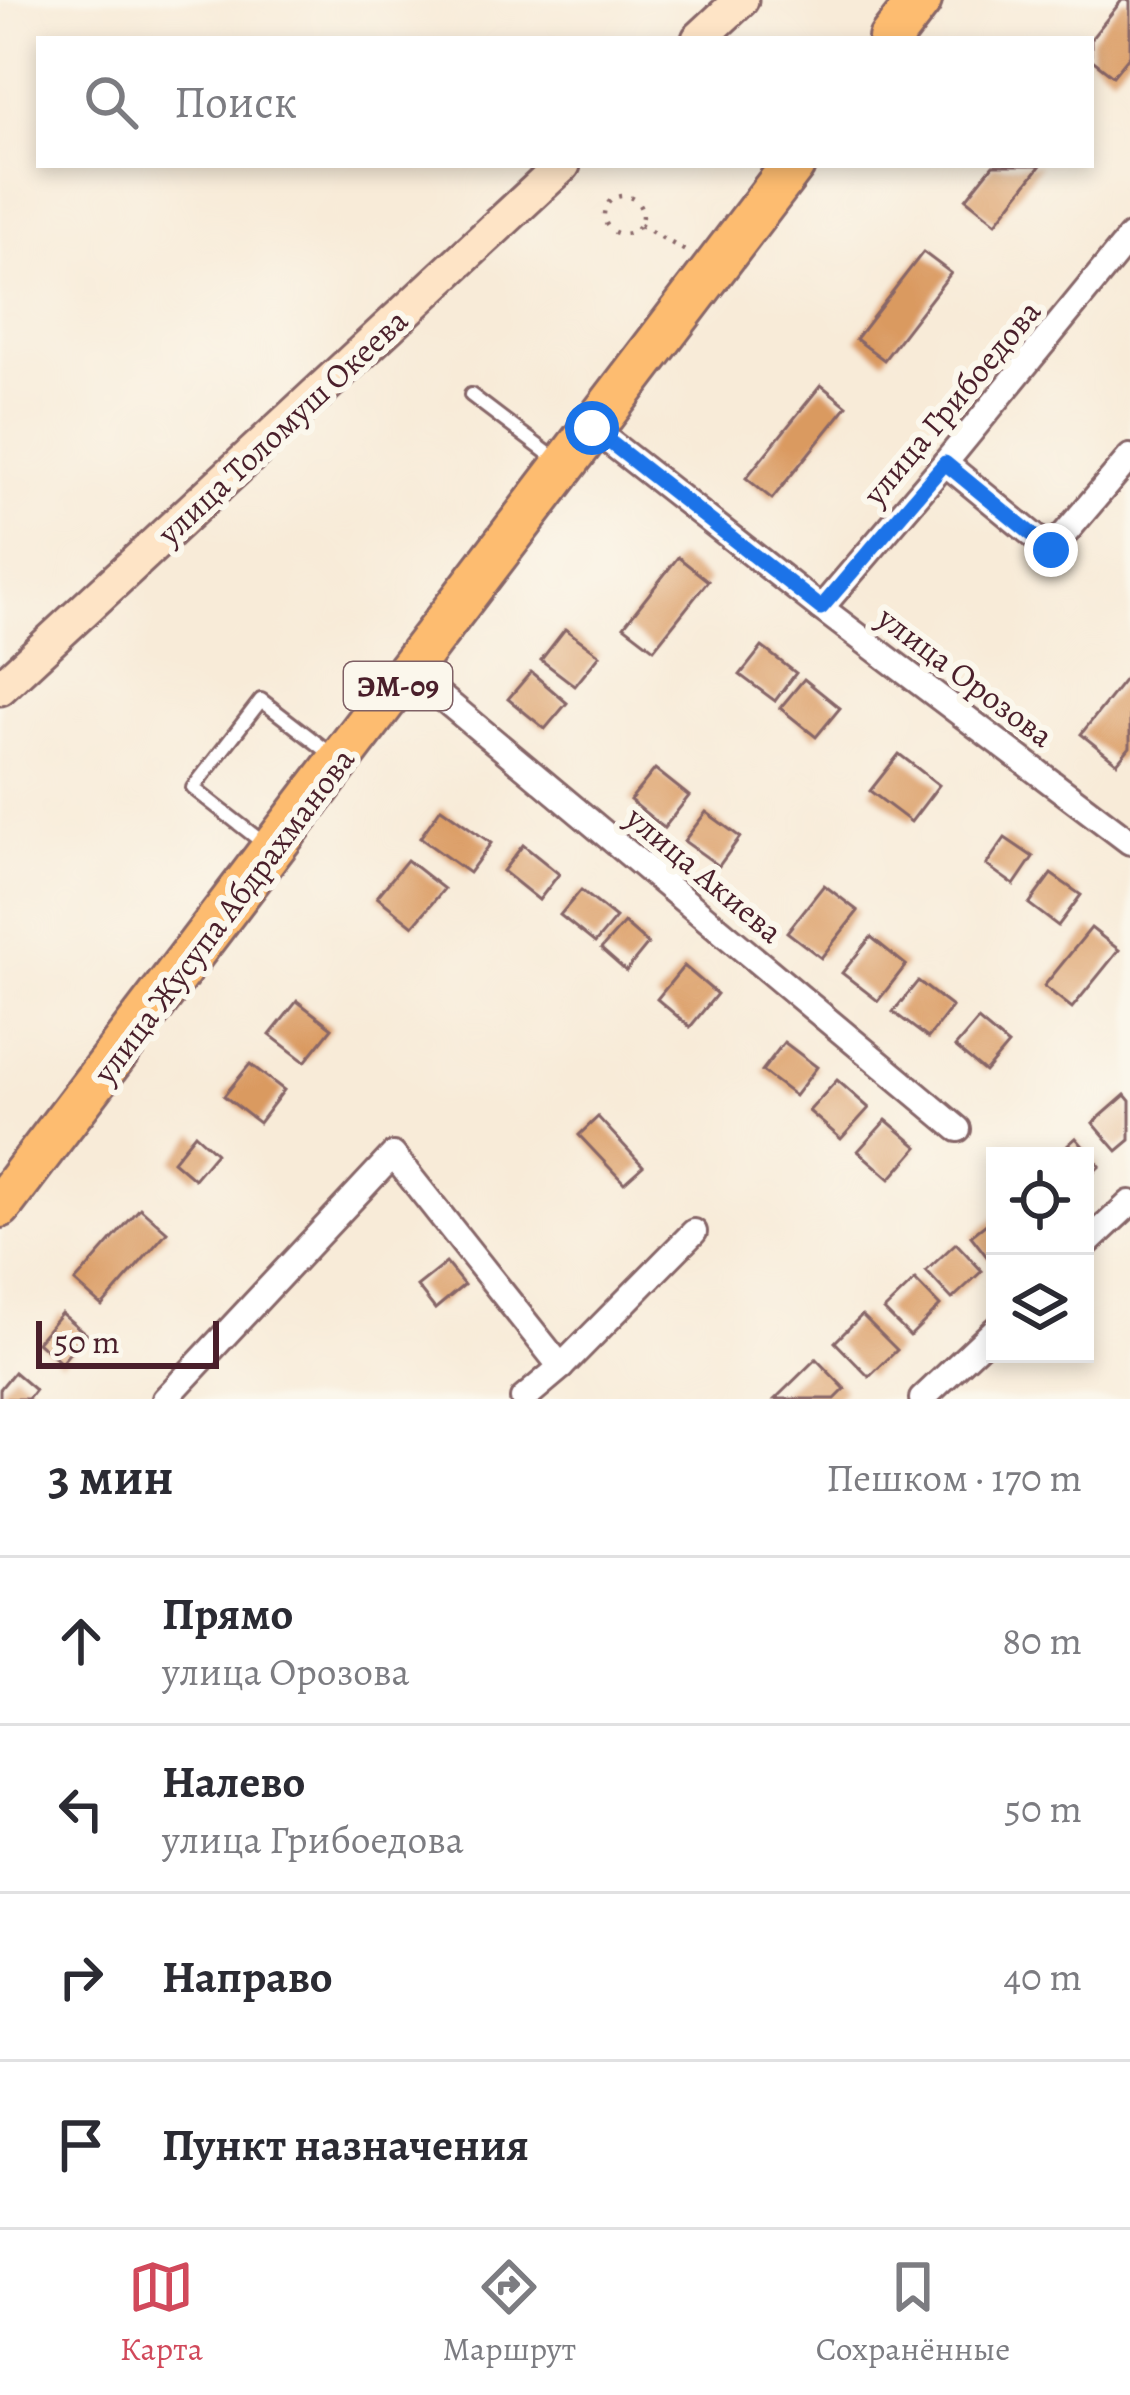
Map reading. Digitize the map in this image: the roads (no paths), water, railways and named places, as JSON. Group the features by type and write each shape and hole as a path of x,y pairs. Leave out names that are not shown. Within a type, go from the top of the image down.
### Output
{"highway":[{"path":"892,36 920,0"},
{"name":"улица Жусупа Абдрахманова","path":"0,1206 791,168"}],"street":[{"path":"702,36 741,0"},
{"name":"улица Толомуш Океева","path":"0,688 560,168"},
{"name":"улица Грибоедова","path":"821,608 1130,237"},
{"name":"улица Орозова","path":"592,428 1130,842"},
{"path":"945,463 1051,550 1130,457"},
{"name":"улица Акиева","path":"410,670 958,1129"},
{"path":"165,1399 393,1155 561,1366"},
{"path":"1094,1237 1130,1203"},
{"path":"524,1399 694,1232"},
{"path":"922,1399 986,1339"}],"lane":[{"path":"471,395 564,465"},
{"path":"272,850 193,788 261,700 340,761"}]}
